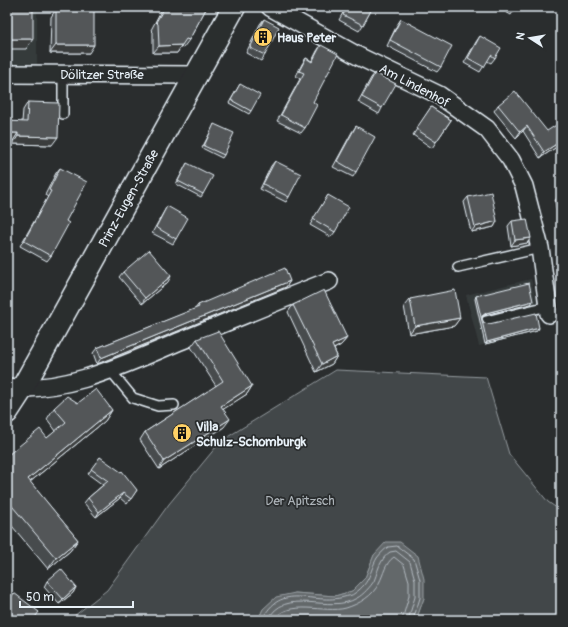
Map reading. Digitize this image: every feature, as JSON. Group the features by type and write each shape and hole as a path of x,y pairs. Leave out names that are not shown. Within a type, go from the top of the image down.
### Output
{"street":[{"name":"Prinz-Eugen-Straße","path":"7,412 15,388 197,75 234,7"},
{"name":"Am Lindenhof","path":"270,7 358,56 439,95 487,129 511,160 524,186 540,248 549,310"},
{"name":"Dölitzer Straße","path":"7,74 197,75"},
{"path":"15,388 55,386 110,370 329,281"}],"lane":[{"path":"63,74 63,114"},
{"path":"458,267 540,248"},
{"path":"486,321 549,310"},
{"path":"110,370 134,398 158,406 174,405"}],"shaded area":[{"path":"7,7 37,7 37,74 7,74"},
{"path":"531,279 540,314 534,316 537,331 479,346 466,295"}],"green space":[{"name":"Der Apitzsch","path":"336,370 486,377 509,454 548,502 561,511 561,620 416,620 424,598 374,555 365,578 352,591 335,596 295,593 263,609 258,620 69,620 107,590 169,504 221,441"}],"water":[{"path":"386,542 400,542 418,556 424,579 424,598 416,620 258,620 263,609 276,597 295,593 335,596 352,591 365,578 374,555"}],"building":[{"path":"7,7 33,7 33,39 7,39"},
{"path":"165,7 207,7 189,40 186,39 182,45 159,46 158,24 156,22"},
{"path":"347,7 373,7 363,25 343,15"},
{"path":"56,9 94,10 94,45 56,45"},
{"name":"Haus Peter","path":"264,19 279,27 265,55 250,48"},
{"path":"401,19 452,46 441,67 390,40"},
{"path":"480,36 501,48 495,58 491,55 484,67 468,58"},
{"path":"321,45 338,54 313,102 317,105 305,128 281,115 304,73 299,71 306,58 312,62"},
{"path":"375,73 396,84 382,108 362,97"},
{"path":"240,84 260,95 251,111 231,100"},
{"path":"515,91 547,131 561,122 561,141 544,152 527,126 520,132 498,105"},
{"path":"28,102 59,103 58,137 18,136 18,133 7,133 7,121 27,122"},
{"path":"431,107 451,120 436,142 416,129"},
{"path":"214,124 234,133 224,155 204,146"},
{"path":"356,126 375,137 356,172 337,161"},
{"path":"275,161 301,174 289,197 263,184"},
{"path":"187,163 213,176 203,194 178,181"},
{"path":"60,168 87,182 66,221 69,223 51,256 24,241 51,191 49,190"},
{"path":"491,192 497,221 475,227 468,197"},
{"path":"328,195 349,207 335,232 313,219"},
{"path":"561,195 561,211 558,196"},
{"path":"167,206 188,218 176,239 156,227"},
{"path":"527,219 531,238 515,240 512,221"},
{"path":"149,250 171,276 145,298 123,272"},
{"path":"285,268 290,281 101,358 97,348 199,307 198,305"},
{"path":"529,283 533,301 486,313 482,316 482,319 484,323 489,324 536,313 539,328 487,342 476,296"},
{"path":"324,290 347,338 332,345 337,356 322,364 293,305"},
{"path":"455,290 460,318 415,326 410,299"},
{"path":"218,331 252,386 221,406 230,419 164,461 145,432 223,381 197,339"},
{"path":"96,389 112,410 28,479 78,540 56,558 7,500 7,453 8,455 40,429 47,438 66,422 54,408 67,396 78,403"},
{"path":"100,457 121,472 122,471 137,490 131,499 123,493 99,512 88,498 108,481 91,469"},
{"path":"61,569 76,587 63,599 47,581"},
{"path":"14,593 39,612 33,620 7,620 7,603"}],"place":[{"name":"Haus Peter","path":"263,37"},
{"name":"Villa Schulz-Schomburgk","path":"182,433"}]}
